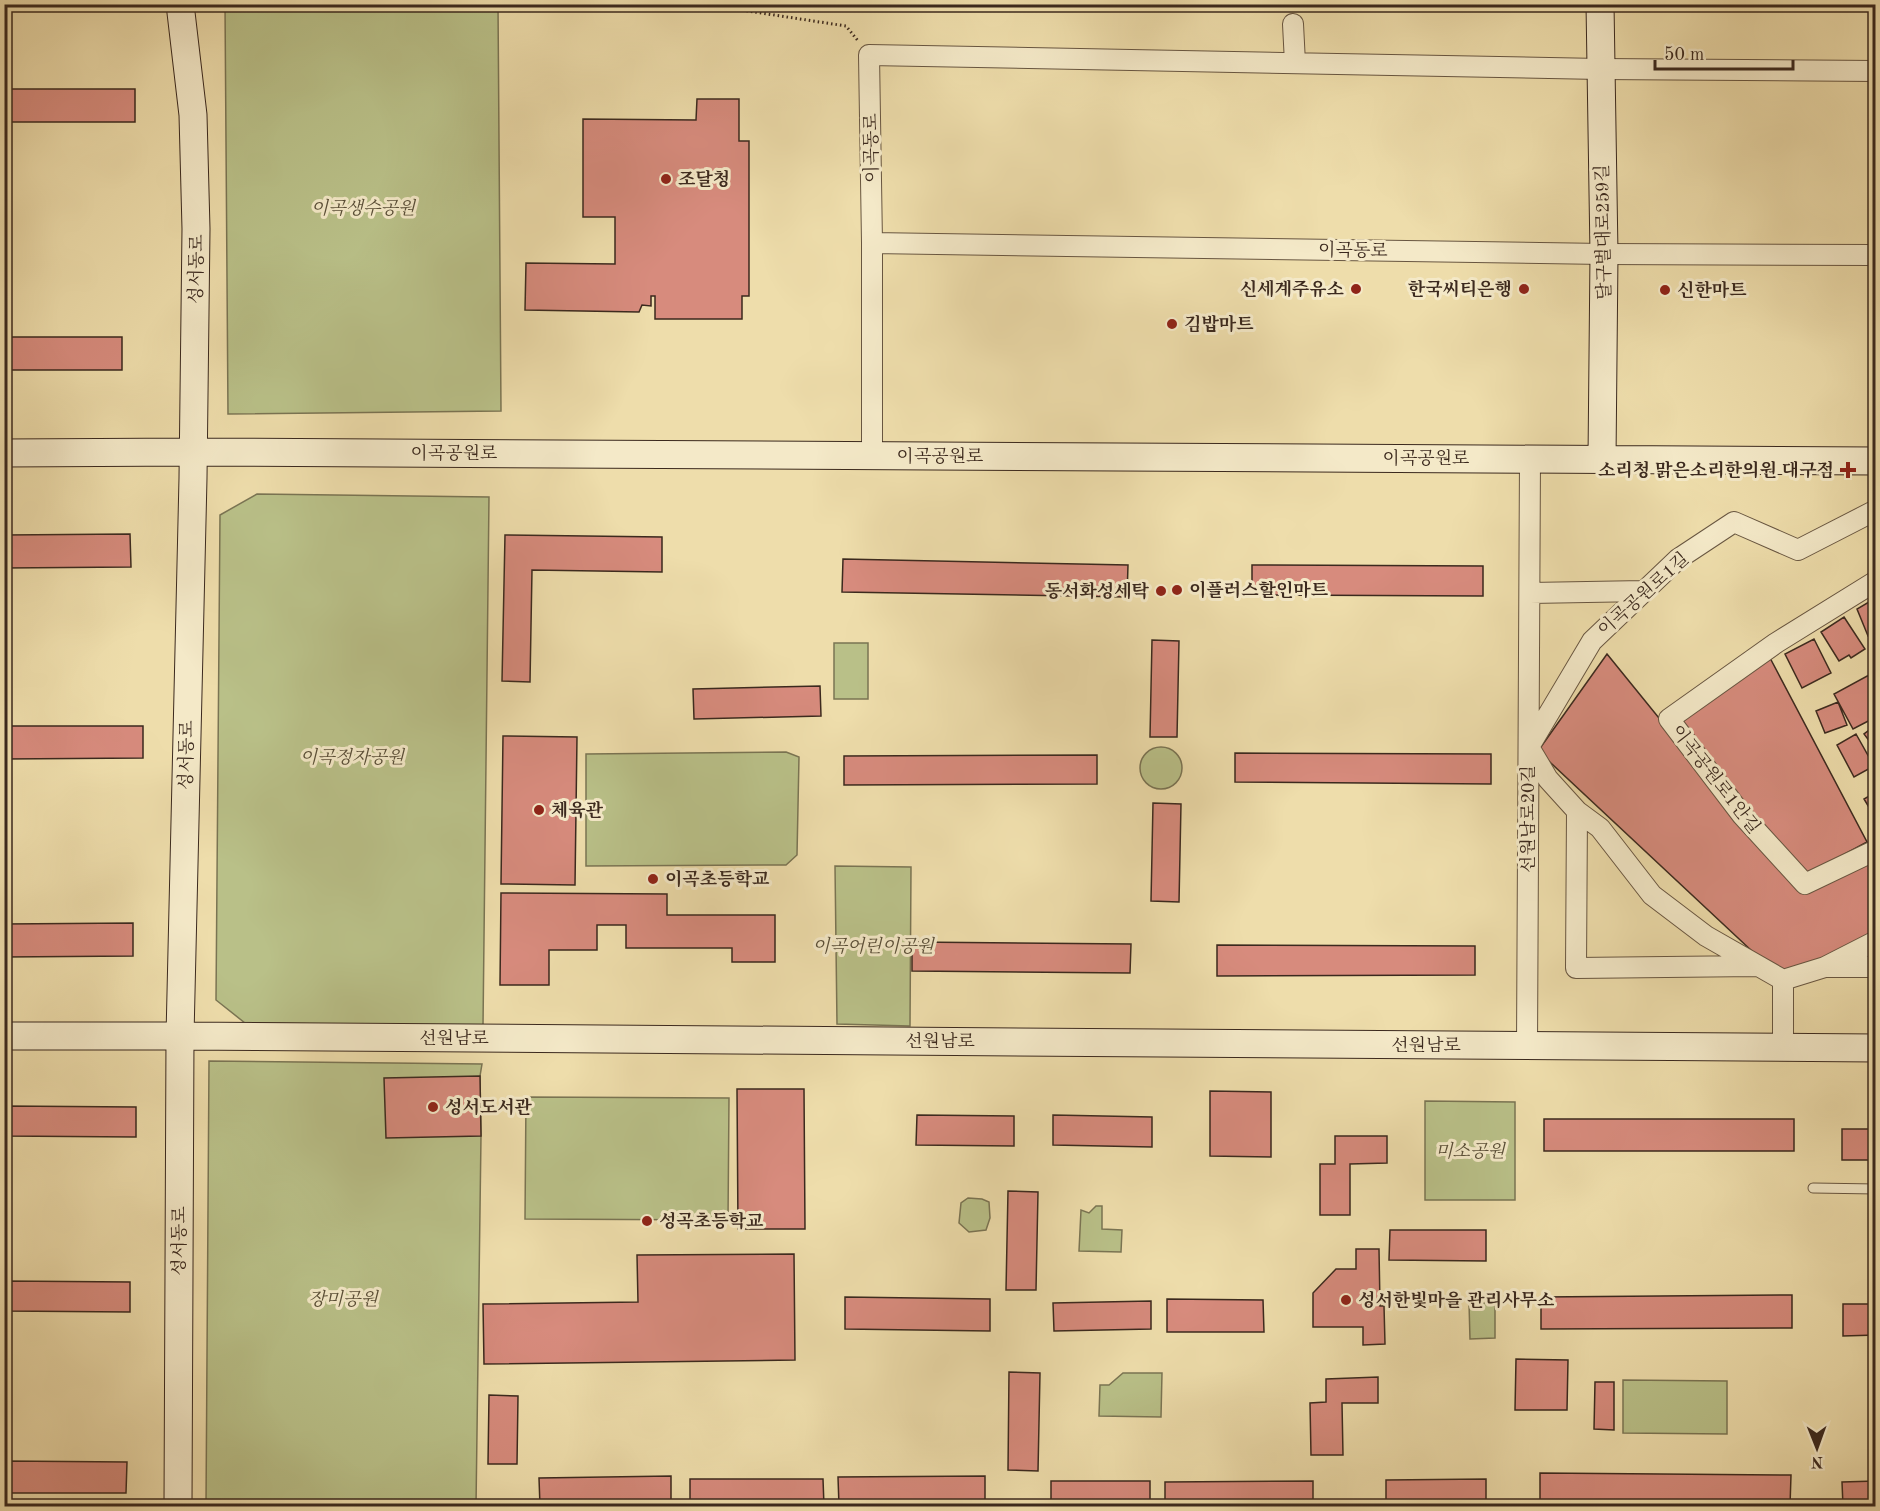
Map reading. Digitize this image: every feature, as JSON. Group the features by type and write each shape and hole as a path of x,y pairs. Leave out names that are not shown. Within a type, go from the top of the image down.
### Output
{"main road":[{"name":"성서동로","path":"178,1506 180,1036 196,229 193,116 180,4"},
{"name":"달구벌대로259길","path":"1600,4 1604,254 1602,459"},
{"name":"이곡공원로","path":"4,453 1875,460"},
{"name":"선원남로","path":"4,1036 1875,1048"}],"street":[{"path":"1293,24 1295,63"},
{"path":"869,55 1600,69 1875,70"},
{"name":"이곡동로","path":"869,55 872,243 1604,254 1875,255"},
{"path":"872,243 872,455"},
{"name":"선원남로20길","path":"1527,1046 1530,459"},
{"name":"이곡공원로1길","path":"1529,747 1592,641 1678,559 1734,522 1798,550 1875,510"},
{"name":"이곡공원로1안길","path":"1875,581 1776,643 1669,719 1742,815 1805,884 1875,850"},
{"path":"1530,593 1644,591"},
{"path":"1529,747 1548,778 1577,811 1600,828 1652,895 1706,936 1783,980 1825,967 1875,941"},
{"path":"1577,811 1576,968 1759,966"},
{"path":"1825,967 1875,967"},
{"path":"1783,980 1783,1048"}],"lane":[{"path":"1813,1188 1875,1189"}],"path":[{"path":"702,4 846,26 869,55"}],"green space":[{"name":"이곡생수공원","path":"225,5 498,5 501,411 228,414"},
{"name":"이곡정자공원","path":"257,494 489,497 483,1026 245,1023 216,1000 220,515"},
{"path":"834,643 868,643 868,699 834,699"},
{"path":"1161,747 1176,753 1182,768 1176,783 1161,789 1146,783 1140,768 1146,753"},
{"path":"786,752 799,757 797,855 786,865 586,866 586,754"},
{"name":"이곡어린이공원","path":"835,866 911,867 910,1026 837,1024"},
{"name":"장미공원","path":"209,1061 482,1064 480,1076 476,1506 206,1505"},
{"path":"526,1097 729,1098 728,1220 525,1219"},
{"name":"미소공원","path":"1425,1101 1515,1102 1515,1200 1425,1200"},
{"path":"968,1198 989,1202 990,1218 986,1230 969,1232 959,1223 961,1203"},
{"path":"1096,1206 1102,1206 1102,1229 1122,1230 1121,1252 1079,1251 1081,1210 1089,1213"},
{"path":"1469,1303 1495,1303 1495,1338 1470,1339"},
{"path":"1123,1373 1162,1373 1161,1417 1099,1416 1100,1385 1109,1385"},
{"path":"1623,1380 1727,1381 1727,1434 1623,1433"}],"building":[{"path":"923,4 1054,4 923,7"},
{"path":"4,89 135,89 135,122 4,122"},
{"name":"조달청","path":"697,99 739,99 739,141 749,141 749,296 742,296 742,319 655,319 655,296 651,296 651,306 642,305 639,312 525,310 526,263 615,264 615,217 583,217 583,119 696,120"},
{"path":"4,337 122,337 122,370 4,370"},
{"path":"130,534 131,567 4,568 4,535"},
{"path":"505,535 662,537 662,572 532,570 530,682 502,681"},
{"path":"843,559 1128,565 1127,597 842,592"},
{"path":"1252,565 1483,566 1483,596 1252,595"},
{"path":"1874,599 1876,602 1876,631 1868,636 1857,609"},
{"path":"1844,617 1865,649 1851,658 1849,655 1839,661 1821,632"},
{"path":"1814,639 1831,673 1802,688 1785,654"},
{"path":"1152,640 1179,641 1177,737 1150,737"},
{"path":"1607,654 1801,893 1876,856 1876,935 1783,980 1538,751"},
{"path":"1769,656 1867,842 1803,877 1678,724"},
{"path":"1876,671 1876,687 1869,675"},
{"path":"1869,675 1876,687 1876,717 1853,729 1834,694"},
{"path":"820,686 821,716 694,719 693,689"},
{"path":"1838,702 1847,725 1825,733 1816,711"},
{"path":"1876,725 1876,750 1864,734"},
{"path":"4,726 143,726 143,758 4,759"},
{"path":"1856,734 1874,766 1854,777 1837,745"},
{"name":"체육관","path":"503,736 577,737 575,885 501,884"},
{"path":"1235,753 1491,754 1491,784 1235,782"},
{"path":"1097,755 1097,784 844,785 844,756"},
{"path":"1876,792 1876,819 1864,799"},
{"path":"1153,803 1181,804 1179,902 1151,901"},
{"path":"501,893 667,894 667,915 775,915 775,962 732,962 732,948 626,948 626,925 597,925 597,950 549,950 549,985 500,985"},
{"path":"133,923 133,956 4,957 4,924"},
{"path":"912,942 1131,944 1130,973 912,971"},
{"path":"1217,945 1475,946 1475,975 1217,976"},
{"name":"성서도서관","path":"480,1076 481,1136 386,1138 384,1078"},
{"path":"737,1089 804,1089 805,1229 738,1229"},
{"path":"1210,1091 1271,1092 1271,1157 1210,1156"},
{"path":"4,1106 136,1107 136,1137 4,1136"},
{"path":"917,1115 1014,1116 1014,1146 916,1145"},
{"path":"1053,1115 1152,1117 1152,1147 1053,1145"},
{"path":"1544,1119 1794,1119 1794,1151 1544,1151"},
{"path":"1842,1129 1876,1129 1876,1160 1842,1160"},
{"path":"1335,1136 1387,1136 1387,1163 1350,1164 1350,1215 1320,1215 1320,1164 1335,1164"},
{"path":"1008,1191 1038,1192 1036,1290 1006,1290"},
{"path":"1390,1230 1486,1230 1486,1261 1389,1260"},
{"name":"성서한빛마을 관리사무소","path":"1356,1249 1379,1249 1380,1306 1384,1306 1385,1344 1363,1345 1363,1327 1313,1327 1313,1293 1336,1269 1356,1269"},
{"path":"794,1254 795,1360 484,1364 483,1304 638,1302 637,1255"},
{"path":"4,1281 130,1282 130,1312 4,1311"},
{"path":"1792,1295 1792,1328 1541,1329 1541,1297"},
{"path":"845,1297 990,1299 990,1331 845,1329"},
{"path":"1167,1299 1263,1300 1264,1332 1167,1332"},
{"path":"1151,1301 1151,1329 1054,1331 1053,1303"},
{"path":"1843,1304 1876,1304 1876,1335 1843,1336"},
{"path":"1516,1359 1568,1360 1567,1410 1515,1410"},
{"path":"1009,1372 1040,1373 1038,1471 1008,1470"},
{"path":"1378,1377 1378,1403 1342,1403 1343,1455 1311,1455 1310,1403 1326,1402 1326,1379"},
{"path":"1595,1382 1614,1382 1614,1430 1594,1429"},
{"path":"489,1395 518,1396 517,1464 488,1464"},
{"path":"4,1461 127,1462 126,1493 4,1493"},
{"path":"1540,1473 1791,1475 1790,1506 1540,1506"},
{"path":"671,1476 671,1506 540,1506 539,1478"},
{"path":"985,1476 985,1506 839,1506 838,1477"},
{"path":"690,1479 823,1479 824,1506 690,1506"},
{"path":"1486,1479 1486,1506 1386,1506 1386,1480"},
{"path":"1051,1481 1150,1481 1150,1506 1051,1506"},
{"path":"1313,1481 1313,1506 1165,1506 1165,1482"},
{"path":"1876,1481 1876,1506 1843,1506 1842,1482"}],"place":[{"name":"조달청","path":"666,179"},
{"name":"신세계주유소","path":"1356,289"},
{"name":"한국씨티은행","path":"1524,289"},
{"name":"신한마트","path":"1665,290"},
{"name":"김밥마트","path":"1172,324"},
{"name":"소리청 맑은소리한의원 대구점","path":"1848,470"},
{"name":"이플러스할인마트","path":"1177,590"},
{"name":"동서화성세탁","path":"1161,591"},
{"name":"체육관","path":"539,810"},
{"name":"이곡초등학교","path":"653,879"},
{"name":"성서도서관","path":"433,1107"},
{"name":"성곡초등학교","path":"647,1221"},
{"name":"성서한빛마을 관리사무소","path":"1346,1300"}]}
